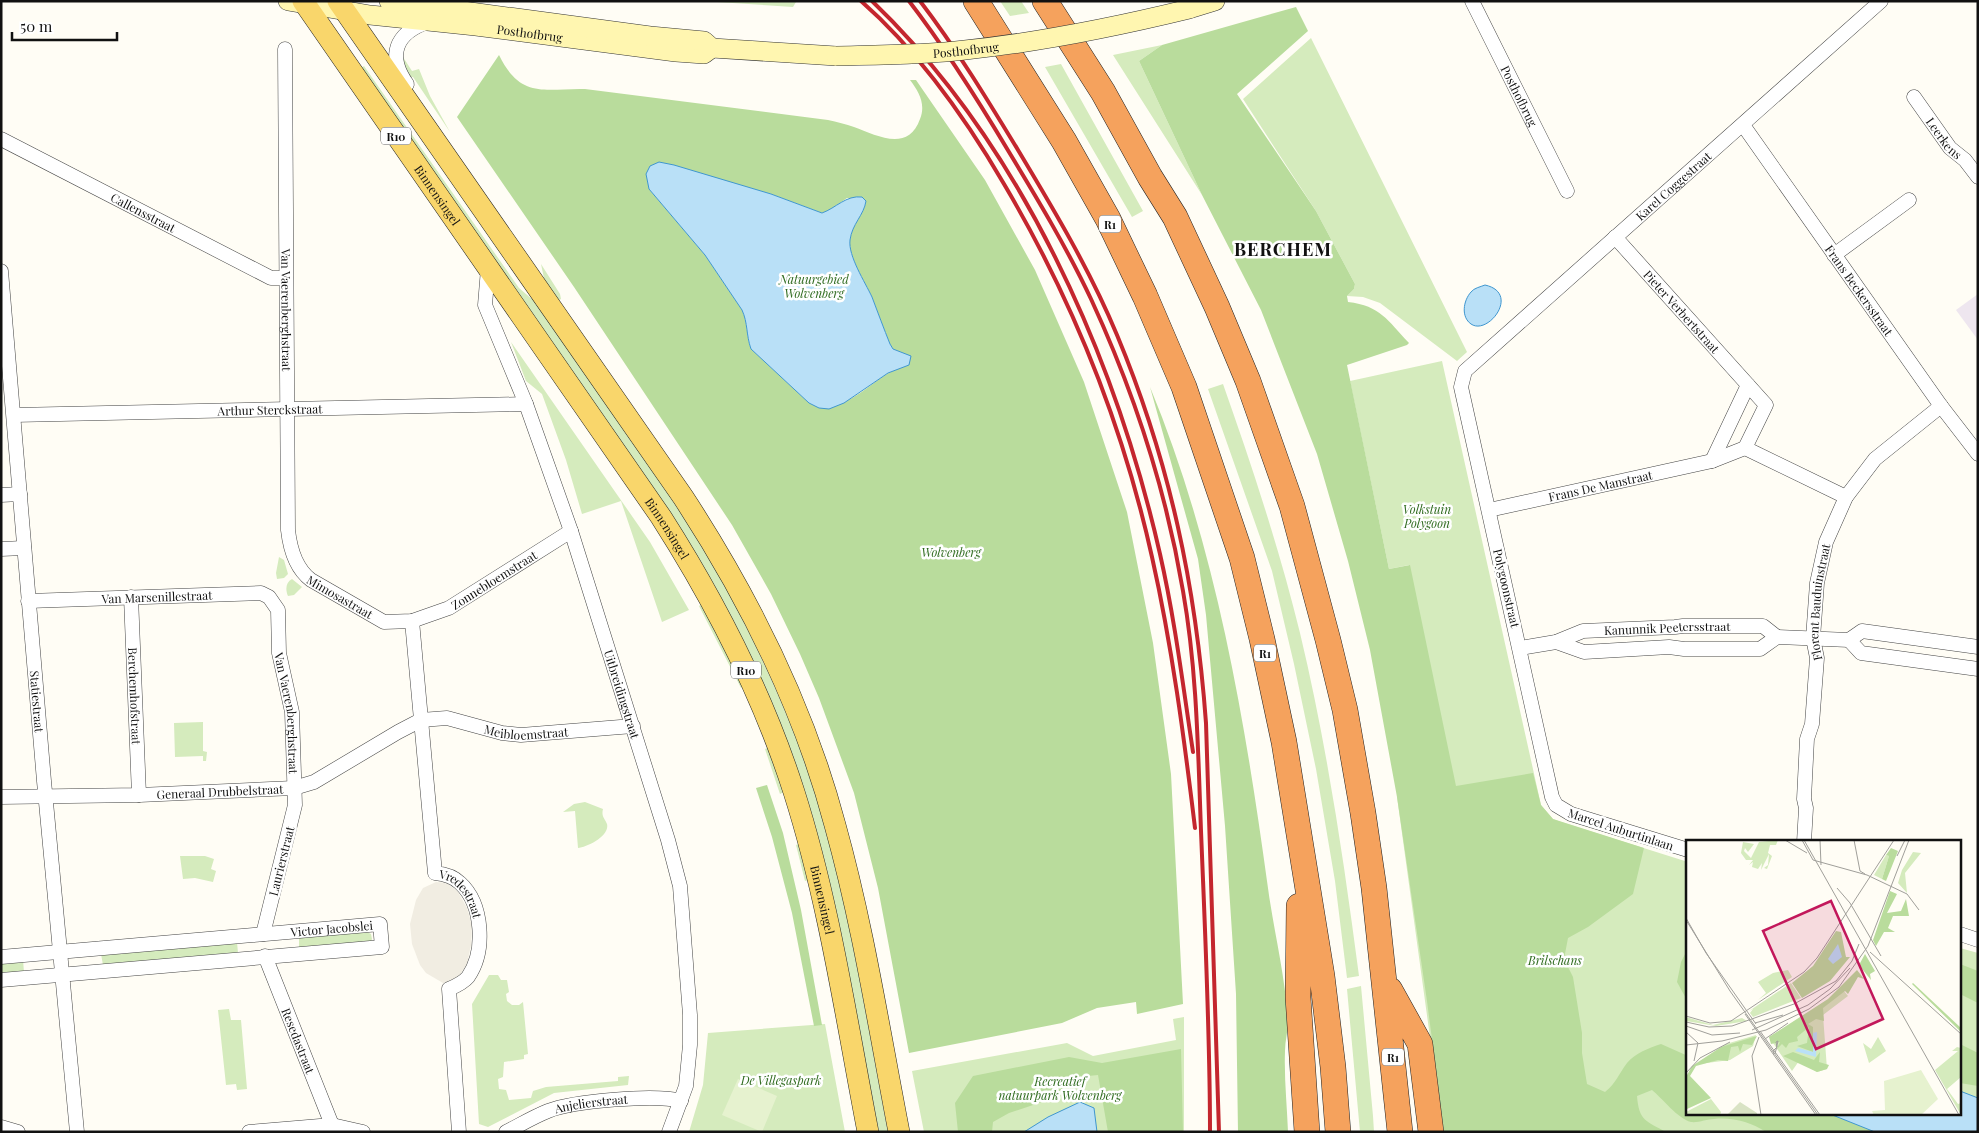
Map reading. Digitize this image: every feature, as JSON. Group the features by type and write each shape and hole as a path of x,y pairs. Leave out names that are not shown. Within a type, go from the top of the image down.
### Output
{"highway":[{"name":"R1","path":"976,1 1059,132 1108,219 1158,323 1184,387 1217,482 1249,585 1284,742 1322,976 1333,1067 1338,1132"},
{"name":"R1","path":"1045,1 1103,92 1150,177 1175,217 1231,339 1263,420 1308,561 1344,710 1369,846 1400,1132"},
{"path":"1301,846 1298,997 1307,1132"},
{"path":"1385,982 1420,1044 1431,1132"}],"main road":[{"name":"Binnensingel","path":"298,2 633,476 683,551 733,643 749,676 786,768 814,863 868,1132"},
{"name":"R10","path":"342,6 683,497 729,571 768,646 804,731 835,824 853,897 899,1132"}],"street":[{"name":"Posthofbrug","path":"389,1 650,36 704,41 712,48 836,56 900,54 1004,46 1109,28 1216,1"},
{"name":"Posthofbrug","path":"1472,1 1567,191"},
{"name":"Karel Coggestraat","path":"1465,371 1881,1"},
{"name":"Posthofbrug","path":"298,2 342,6 429,22 676,52 704,54 712,48"},
{"path":"428,130 433,120 400,73 396,60 398,48 406,34 417,26 429,22"},
{"name":"Van Vaerenberghstraat","path":"285,49 288,530 294,556 301,569"},
{"name":"Leerkens","path":"1914,97 1950,148 1965,160 1978,177"},
{"name":"Frans Beckersstraat","path":"1743,125 1941,406 1976,448"},
{"name":"Callensstraat","path":"1,139 270,278 286,278"},
{"path":"1834,255 1909,200"},
{"name":"Pieter Verbertstraat","path":"1615,237 1766,405 1746,448"},
{"name":"Uitbreidingstraat","path":"488,269 485,305 526,404 571,530 633,726 680,886 690,1030 687,1075 681,1101 669,1132"},
{"name":"Statiestraat","path":"1,272 45,797 76,1132"},
{"name":"Polygoonstraat","path":"1465,371 1460,387 1556,805"},
{"path":"1712,461 1748,385"},
{"name":"Arthur Sterckstraat","path":"14,415 526,404"},
{"name":"Florent Bauduinstraat","path":"1804,840 1807,740 1812,724 1817,658 1813,638 1818,583 1826,542 1846,497 1875,459 1941,406"},
{"path":"1746,448 1846,497"},
{"name":"Frans De Manstraat","path":"1489,510 1712,461 1746,448"},
{"path":"1,495 20,494"},
{"name":"Zonnebloemstraat","path":"412,621 449,608 571,530"},
{"path":"1,549 24,548"},
{"name":"Mimosastraat","path":"301,569 311,580 384,622 412,621"},
{"name":"Van Marsenillestraat","path":"28,601 261,593 268,597 278,610"},
{"name":"Berchemhofstraat","path":"131,597 139,795"},
{"name":"Van Vaerenberghstraat","path":"278,610 279,653 292,712 294,788"},
{"name":"Vredestraat","path":"412,621 435,873 447,875 460,882 470,896 477,912 479,926 478,951 475,964 467,978 459,985 449,989 459,1132"},
{"name":"Kanunnik Peetersstraat","path":"1520,648 1556,642 1583,631 1719,624 1763,626 1777,637 1849,640 1862,631 1978,647"},
{"name":"Kanunnik Peetersstraat","path":"1556,642 1584,652 1670,646 1684,648 1760,649 1777,637"},
{"path":"1849,640 1861,653 1978,669"},
{"name":"Meibloemstraat","path":"421,720 447,718 502,733 521,735 633,726"},
{"name":"Generaal Drubbelstraat","path":"1,797 139,795 294,788 314,782 421,720"},
{"name":"Laurierstraat","path":"263,934 295,805 294,788"},
{"name":"Marcel Auburtinlaan","path":"1556,805 1571,814 1686,849"},
{"name":"Victor Jacobslei","path":"1,957 380,924 382,947 1,980"},
{"path":"1962,935 1978,940"},
{"name":"Resedastraat","path":"265,956 331,1128"},
{"name":"Anjelierstraat","path":"506,1132 548,1111 576,1104 659,1098 681,1101"},
{"path":"1,1127 18,1132"},
{"path":"249,1132 331,1128 363,1132"}],"shaded area":[{"path":"1978,294 1978,340 1956,310"},
{"path":"436,882 447,883 458,892 467,908 472,925 471,945 467,964 459,976 451,982 443,983 426,973 420,965 412,944 410,924 416,900 423,888"}],"green space":[{"path":"795,1 793,7 717,2"},
{"path":"1000,1 1021,1 1029,13 1010,16"},
{"path":"1296,7 1308,31 1237,94 1316,211 1355,284 1354,289 1347,296 1348,302 1368,307 1383,315 1409,343 1347,365 1389,569 1410,565 1456,786 1533,773 1541,805 1553,819 1644,848 1633,894 1588,927 1568,938 1564,959 1573,977 1582,1033 1582,1053 1587,1084 1605,1092 1615,1082 1630,1059 1642,1051 1661,1044 1686,1055 1686,1116 1835,1116 1875,1132 1766,1132 1748,1123 1734,1120 1711,1119 1691,1122 1676,1113 1652,1090 1637,1096 1640,1111 1645,1119 1666,1132 1444,1132 1397,797 1370,650 1348,561 1317,454 1261,310 1202,195 1139,61 1162,45"},
{"path":"1311,38 1467,352 1457,361 1380,303 1363,297 1347,296 1354,289 1355,284 1316,211 1243,99"},
{"path":"1162,45 1139,61 1202,195 1113,55"},
{"name":"Wolvenberg","path":"499,55 507,69 516,79 535,89 585,89 828,120 891,139 900,139 908,136 915,129 920,119 922,114 921,98 910,80 916,80 985,180 1035,270 1084,382 1127,512 1153,643 1171,774 1183,1004 1137,1014 1136,1002 1097,1008 1062,1023 909,1053 878,888 854,793 819,698 800,654 771,594 732,525 574,287 457,117","holes":["740,185 771,194 822,213 830,210 847,198 866,201 851,234 850,246 852,254 872,297 890,344 909,365 889,373 840,404 830,407 819,407 809,403 751,349 742,310 705,255 649,189"]},
{"path":"403,57 412,71 419,69 430,96 450,132 413,77 407,77 402,65"},
{"path":"1061,64 1143,211 1132,217 1045,67"},
{"path":"364,66 519,288 540,306 644,454 693,530 749,632 785,711 805,762 821,813 847,919 888,1132 879,1132 836,913 743,641 724,603 694,553 361,68"},
{"path":"541,264 560,294 561,299 557,301 545,283"},
{"path":"511,342 650,542 689,610 662,622 621,501 582,514 566,460 542,394 526,381"},
{"name":"Brilschans","path":"1442,361 1541,805 1553,819 1686,861 1686,1116 1962,1116 1962,949 1978,953 1978,1132 1443,1132 1397,797 1409,565 1389,569 1350,381"},
{"path":"1223,384 1265,507 1310,675 1334,804 1359,976 1347,978 1335,881 1316,769 1272,571 1208,389"},
{"path":"1150,387 1173,446 1210,568 1237,693 1282,968 1288,1021 1285,1071 1288,1132 1238,1132 1236,994 1225,826 1206,615 1198,559"},
{"path":"279,557 284,560 288,574 284,578 277,579 276,573"},
{"path":"292,579 302,587 294,595 288,596 287,586 288,582"},
{"path":"702,604 743,687 741,688 699,606"},
{"path":"203,722 203,751 207,752 206,761 203,761 203,756 175,757 174,723"},
{"path":"769,747 784,792 780,794 765,749"},
{"path":"767,785 783,833 801,910 822,1025 814,1026 792,913 772,837 756,788"},
{"path":"585,802 603,809 607,828 602,837 587,846 578,848 575,811 563,812 574,804"},
{"path":"800,843 809,880 805,881 796,845"},
{"path":"180,856 205,856 214,859 211,869 216,871 213,882 195,878 183,879"},
{"path":"367,932 371,934 371,942 299,948 299,936"},
{"path":"237,942 238,953 103,965 101,954"},
{"path":"1686,952 1686,998 1677,982 1681,962"},
{"path":"23,959 24,973 1,975 1,961"},
{"path":"1962,965 1978,971 1978,1003 1962,995"},
{"path":"489,975 498,975 501,980 507,980 509,992 506,994 507,1001 512,1005 519,1005 523,1002 528,1054 524,1055 524,1059 504,1062 503,1077 498,1079 499,1089 506,1090 509,1100 531,1098 533,1091 546,1087 618,1081 618,1077 629,1076 628,1085 554,1093 488,1127 479,1124 472,1004"},
{"path":"1361,986 1374,1132 1360,1132 1347,989"},
{"path":"229,1009 231,1020 241,1020 247,1089 237,1090 236,1084 226,1085 218,1010"},
{"name":"Recreatief natuurpark Wolvenberg","path":"1184,1017 1184,1132 924,1132 912,1071 1067,1043 1093,1056 1176,1040 1173,1019"},
{"name":"De Villegaspark","path":"825,1024 845,1132 689,1132 703,1085 708,1033"},
{"path":"1962,1045 1978,1053 1978,1086 1962,1083"},
{"path":"1181,1049 1183,1132 1108,1132 1098,1075 1078,1077 1048,1100 1009,1113 993,1122 992,1132 958,1132 955,1103 973,1076 1069,1057 1102,1063"},
{"path":"738,1079 777,1096 762,1132 722,1115"}],"water":[{"path":"659,162 771,194 822,213 851,198 862,197 866,201 851,234 850,246 852,254 872,297 890,344 893,349 911,356 909,365 888,373 844,403 829,409 819,408 809,403 751,349 742,310 705,255 649,189 646,174 650,166"},
{"path":"1485,285 1495,289 1500,296 1501,304 1498,312 1492,319 1478,326 1468,321 1464,309 1466,300 1472,291"},
{"path":"1962,1092 1978,1098 1978,1132 1875,1132 1835,1116 1962,1116"},
{"path":"1080,1102 1094,1108 1097,1132 1024,1132 1048,1117"}],"railway":[{"path":"861,1 902,42 940,86 989,159 1052,272 1093,364 1126,460 1152,557 1166,624 1177,692 1195,828"},
{"path":"872,1 925,58 974,120 1017,187 1055,257 1088,330 1117,404 1141,479 1160,554 1174,628 1193,752"},
{"path":"909,1 973,94 1072,261 1107,334 1135,406 1168,516 1188,621 1194,680 1207,981 1210,1132"},
{"path":"920,1 959,55 995,112 1045,195 1083,264 1117,335 1136,383 1166,478 1187,574 1195,623 1206,723 1219,1132"}],"district":[{"name":"BERCHEM","path":"1283,249"}],"park label":[{"name":"Natuurgebied Wolvenberg","path":"814,286"},
{"name":"Volkstuin Polygoon","path":"1427,516"}]}
